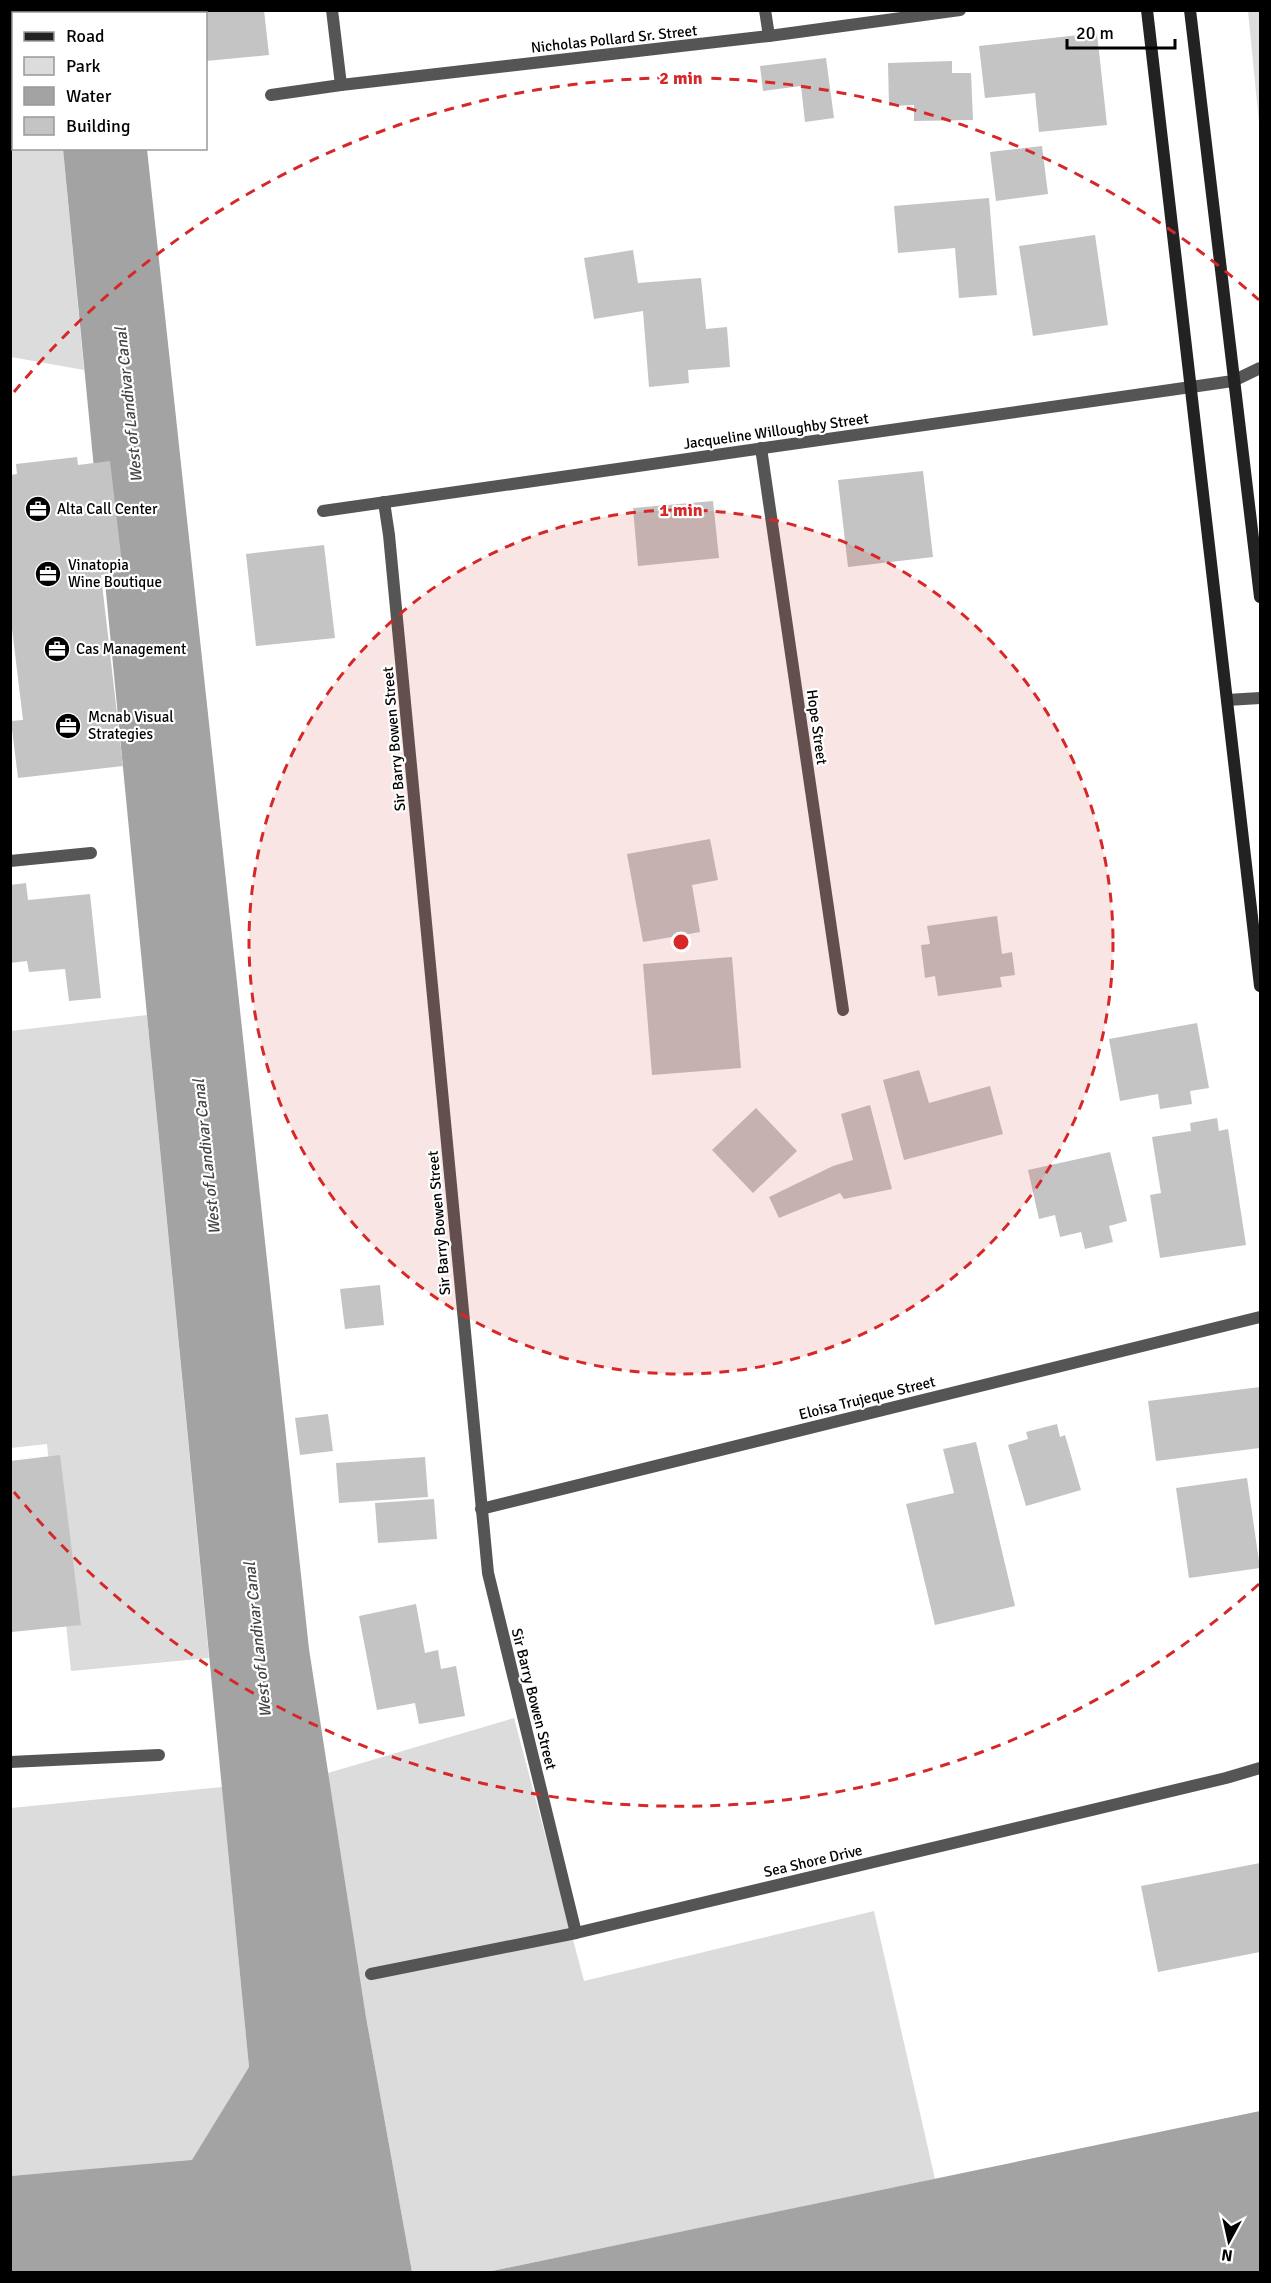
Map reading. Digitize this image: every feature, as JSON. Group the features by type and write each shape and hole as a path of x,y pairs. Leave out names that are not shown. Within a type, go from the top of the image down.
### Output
{"street":[{"path":"332,10 341,85"},
{"path":"765,10 769,36"},
{"name":"Nicholas Pollard Sr. Street","path":"271,95 769,36 960,10"},
{"path":"1147,10 1260,986"},
{"path":"1190,10 1260,597"},
{"name":"Jacqueline Willoughby Street","path":"323,511 1233,381 1260,368"},
{"name":"Hope Street","path":"761,448 843,1010"},
{"name":"Sir Barry Bowen Street","path":"384,502 391,547 488,1573 576,1933"},
{"path":"1227,700 1260,698"},
{"path":"10,861 91,853"},
{"name":"Eloisa Trujeque Street","path":"481,1509 1260,1317"},
{"path":"10,1762 159,1755"},
{"name":"Sea Shore Drive","path":"371,1974 576,1933 1260,1768"}],"green space":[{"path":"10,11 49,11 12,12 12,150 63,150 84,370 11,357"},
{"path":"1248,11 1260,11 1260,133"},
{"path":"147,1015 209,1658 71,1671 47,1444 11,1448 10,1031"},
{"path":"514,1718 584,1981 874,1911 935,2179 487,2272 412,2272 366,2017 328,1773"},
{"path":"222,1787 249,2067 192,2161 11,2176 11,1808"}],"water":[{"path":"132,10 132,12 49,12"},
{"name":"West of Landivar Canal","path":"63,150 147,150 309,1649 366,2017 412,2272 11,2272 11,2176 192,2160 249,2067"},
{"path":"1260,2111 1260,2272 487,2272"}],"building":[{"path":"192,10 264,10 269,55 207,61 207,12 192,12"},
{"path":"1097,33 1107,125 1039,132 1035,93 985,98 979,46"},
{"path":"826,58 834,118 805,122 801,86 763,91 760,66"},
{"path":"952,61 952,73 971,73 973,120 914,121 914,105 889,106 888,63"},
{"path":"1042,146 1048,194 996,201 990,152"},
{"path":"989,198 997,295 959,298 955,248 898,253 894,206"},
{"path":"1095,235 1108,325 1033,336 1019,246"},
{"path":"633,250 638,283 701,278 706,329 727,327 730,367 688,370 689,383 649,387 643,311 594,319 584,258"},
{"path":"77,457 78,465 110,461 123,572 101,575 123,766 18,778 11,721 23,720 10,612 10,475 17,474 16,464"},
{"path":"923,471 933,557 848,567 838,480"},
{"path":"713,501 719,558 638,566 633,508"},
{"path":"324,545 335,638 256,646 246,554"},
{"path":"710,839 718,880 692,885 700,932 643,942 627,854"},
{"path":"26,883 28,900 90,894 101,998 69,1001 65,969 29,972 27,961 10,963 10,885"},
{"path":"997,916 1002,954 1012,952 1015,975 1000,977 1002,987 938,996 935,976 925,978 921,945 930,944 927,926"},
{"path":"732,957 741,1068 652,1075 643,964"},
{"path":"1197,1023 1209,1088 1190,1091 1192,1104 1160,1109 1158,1094 1120,1101 1109,1039"},
{"path":"919,1070 929,1103 990,1086 1003,1134 904,1160 883,1080"},
{"path":"870,1105 892,1189 844,1199 840,1193 779,1218 769,1197 833,1166 853,1160 841,1114"},
{"path":"756,1108 797,1151 753,1193 712,1150"},
{"path":"1217,1118 1219,1131 1228,1129 1246,1245 1160,1258 1150,1195 1161,1193 1152,1137 1191,1131 1190,1123"},
{"path":"1110,1152 1127,1221 1109,1226 1113,1242 1085,1249 1081,1232 1060,1237 1055,1215 1039,1219 1028,1170"},
{"path":"380,1285 384,1325 345,1329 340,1289"},
{"path":"1260,1387 1260,1448 1156,1461 1148,1401"},
{"path":"328,1414 333,1451 300,1455 295,1418"},
{"path":"1057,1424 1060,1437 1065,1435 1081,1490 1026,1506 1008,1445 1028,1439 1026,1432"},
{"path":"976,1442 1015,1606 935,1625 906,1504 954,1493 943,1449"},
{"path":"60,1455 81,1625 12,1632 10,1616 10,1461"},
{"path":"425,1457 428,1497 339,1503 336,1463"},
{"path":"1247,1478 1260,1568 1189,1578 1176,1488"},
{"path":"434,1499 437,1539 378,1543 375,1503"},
{"path":"416,1604 425,1653 438,1650 441,1669 456,1666 465,1716 419,1724 415,1703 377,1710 359,1616"},
{"path":"1260,1863 1260,1952 1158,1972 1141,1886"}],"place":[{"name":"Alta Call Center","path":"38,509"},
{"name":"Vinatopia Wine Boutique","path":"48,574"},
{"name":"Cas Management","path":"57,649"},
{"name":"Mcnab Visual Strategies","path":"68,726"}]}
